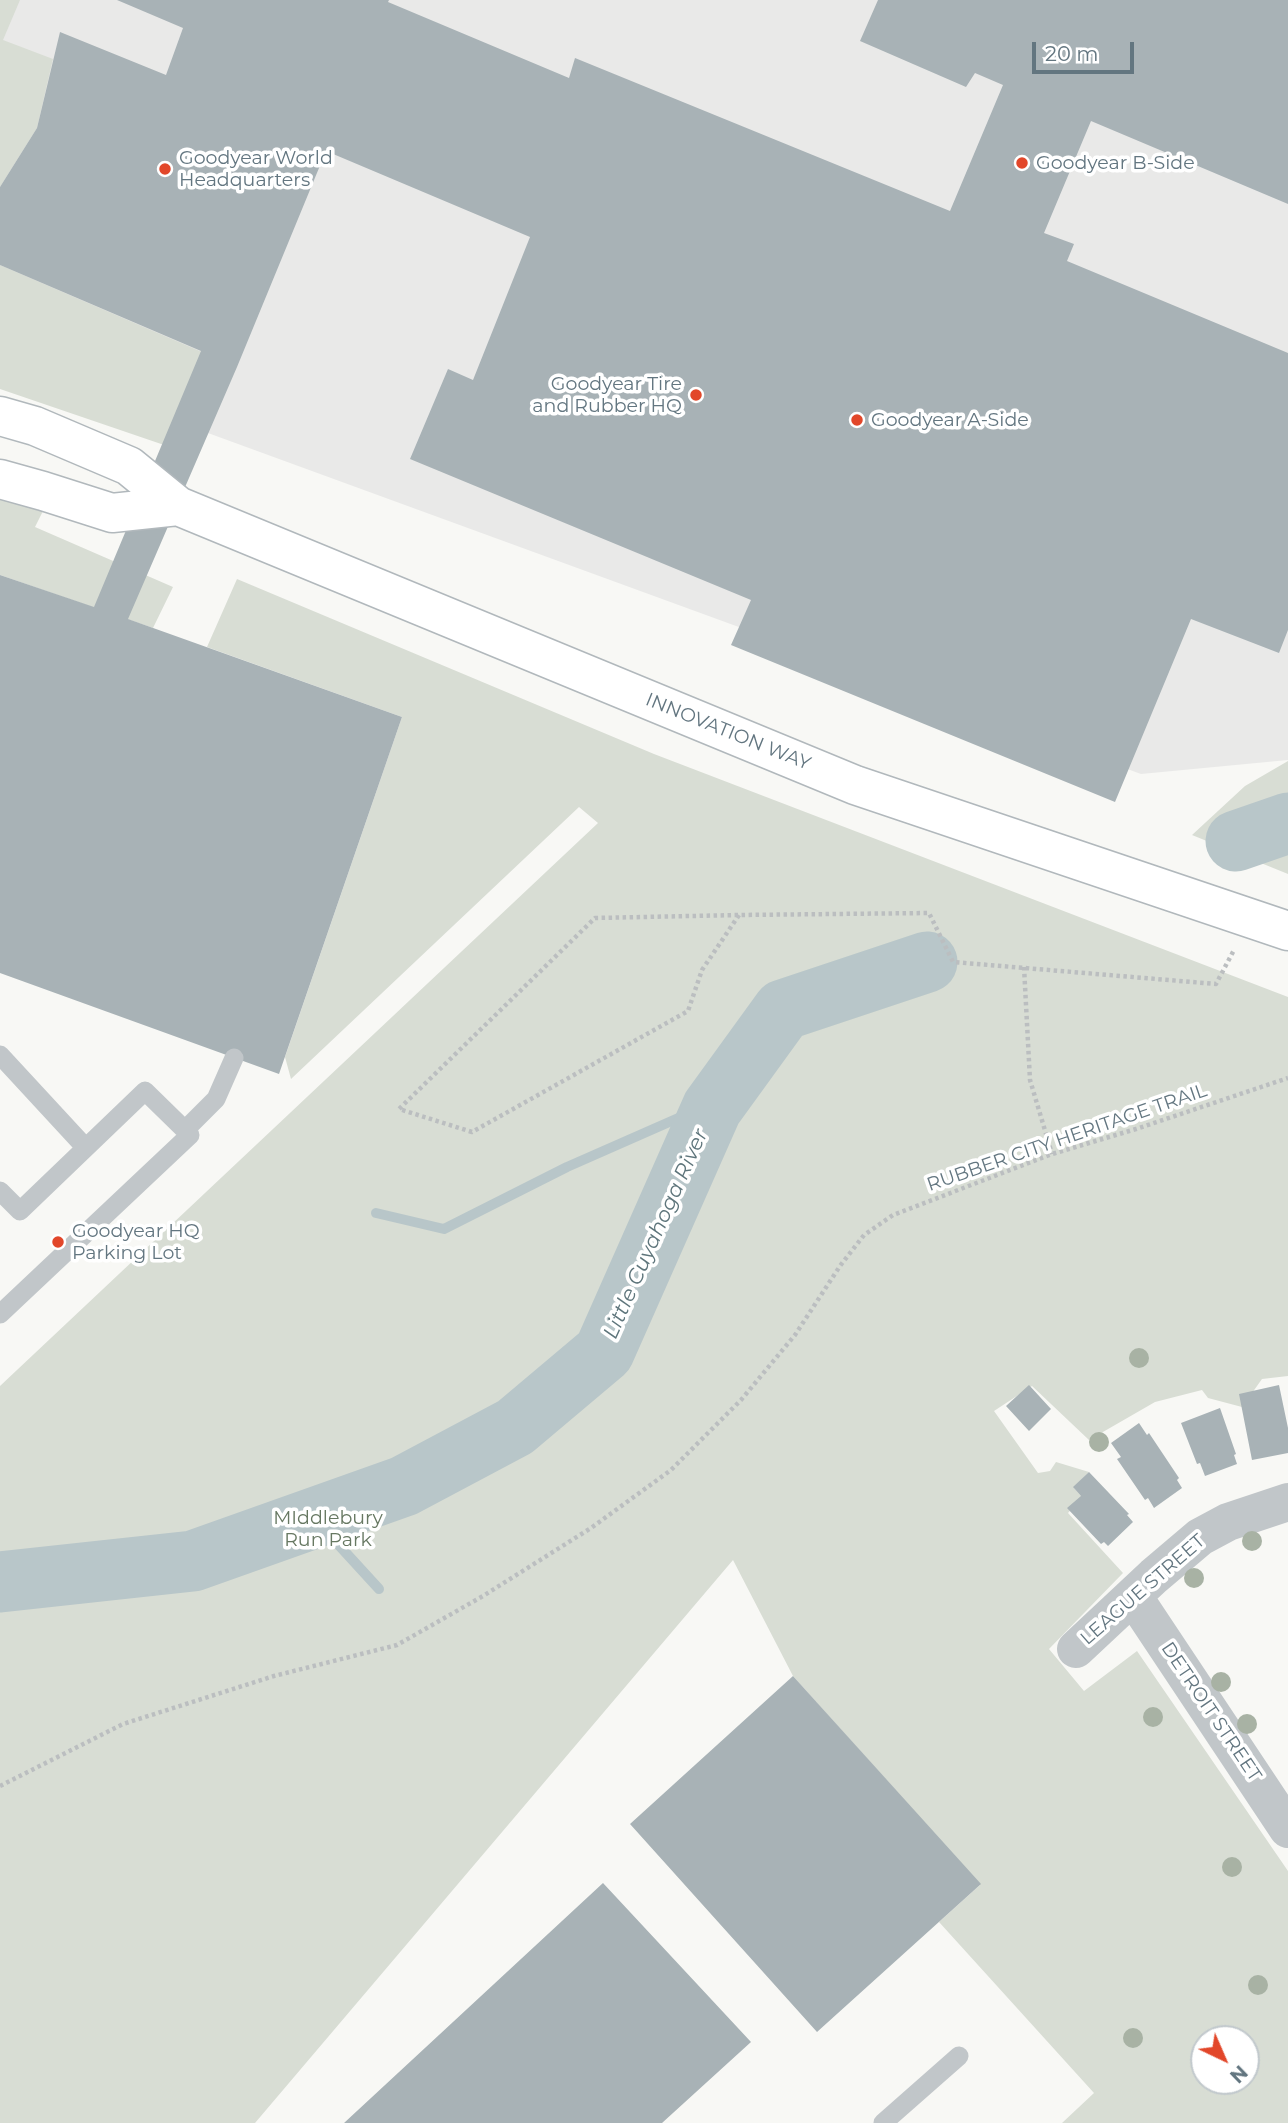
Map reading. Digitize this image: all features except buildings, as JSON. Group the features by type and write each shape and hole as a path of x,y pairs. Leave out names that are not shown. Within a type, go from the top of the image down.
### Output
{"main road":[{"name":"INNOVATION WAY","path":"0,416 35,426 129,466 178,506 855,785 1288,931"},
{"name":"INNOVATION WAY","path":"0,480 112,513 178,506"}],"street":[{"name":"LEAGUE STREET","path":"1076,1649 1200,1537 1228,1522 1288,1502"},
{"name":"DETROIT STREET","path":"1133,1596 1288,1829"}],"lane":[{"path":"0,1055 85,1147"},
{"path":"185,1130 216,1099 234,1058"},
{"path":"0,1191 20,1211 145,1091 190,1135 0,1314"},
{"path":"883,2123 959,2056"}],"path":[{"path":"739,915 702,970 688,1011 472,1132 399,1109 595,918 739,915 929,913 953,961 1216,984 1250,918"},
{"path":"1024,967 1030,1080 1052,1154"},
{"name":"RUBBER CITY HERITAGE TRAIL","path":"0,1786 123,1724 274,1676 397,1645 483,1596 591,1528 671,1470 741,1400 795,1335 840,1266 864,1235 893,1215 1052,1154 1288,1078"}],"shaded area":[{"name":"Goodyear Tire and Rubber HQ","path":"0,0 1288,0 1288,760 1141,774 0,357"}],"green space":[{"path":"0,0 20,0 3,40 53,59 37,128 0,187"},
{"path":"0,265 202,352 167,446 0,389"},
{"path":"0,496 44,509 35,527 173,587 153,628 0,575"},
{"name":"MIddlebury Run Park","path":"237,579 654,754 1288,997 1288,1376 1262,1379 1242,1407 1208,1398 1202,1390 1155,1402 1089,1440 1032,1386 994,1411 1038,1473 1050,1471 1056,1462 1089,1472 1074,1488 1082,1497 1068,1513 1123,1573 1049,1649 1084,1691 1137,1651 1288,1871 1288,2123 1062,2123 1094,2093 939,1922 980,1885 793,1676 733,1560 255,2123 0,2123 0,1386 598,823 579,807 291,1079 285,1057 402,717 207,647"},
{"path":"1288,761 1288,874 1192,835 1245,786"}],"waterway":[{"name":"Little Cuyahoga River","path":"1236,841 1288,823"},
{"name":"Little Cuyahoga River","path":"0,1582 193,1561 404,1486 515,1427 604,1352 712,1108 783,1010 927,962"},
{"path":"376,1213 444,1229 567,1167 717,1101"},
{"path":"314,1518 379,1589"}],"place":[{"name":"Goodyear B-Side","path":"1022,163"},
{"name":"Goodyear World Headquarters","path":"165,169"},
{"name":"Goodyear Tire and Rubber HQ","path":"696,395"},
{"name":"Goodyear A-Side","path":"857,420"},
{"name":"Goodyear HQ Parking Lot","path":"58,1242"}]}
